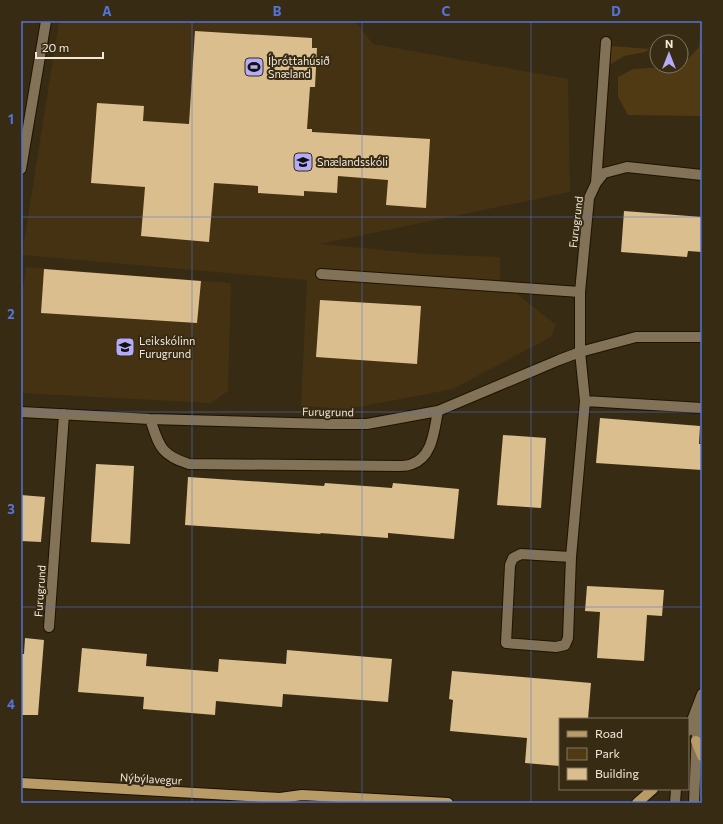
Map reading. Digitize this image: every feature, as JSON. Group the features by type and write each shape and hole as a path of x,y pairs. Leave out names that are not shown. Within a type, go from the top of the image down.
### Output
{"main road":[{"path":"696,742 702,756"},
{"name":"Nýbýlavegur","path":"21,783 280,798 302,795 448,803"},
{"path":"637,803 652,790"},
{"name":"Nýbýlavegur","path":"280,798 294,803"}],"street":[{"path":"21,169 46,21"},
{"path":"596,183 606,42"},
{"path":"596,183 604,173 627,167 702,175"},
{"name":"Furugrund","path":"571,557 521,554 513,558 510,565 506,643 556,647 565,645 568,638 571,557 585,401 580,352 580,292 589,198 596,183"},
{"path":"321,274 580,292"},
{"name":"Furugrund","path":"21,412 150,419 367,424 438,411 580,352 636,337 702,337"},
{"path":"585,401 702,408"},
{"path":"150,419 158,442 164,452 176,460 188,464 399,466 412,464 425,455 431,446 438,411"},
{"name":"Furugrund","path":"49,627 64,414"},
{"path":"689,728 702,694"},
{"path":"694,803 698,706"},
{"path":"675,803 676,790"}],"shaded area":[{"name":"Snælandsskóli","path":"59,21 355,21 373,44 568,79 570,192 320,244 425,254 500,257 500,280 556,325 551,337 453,389 348,409 301,406 307,280 22,255"},
{"name":"Leikskólinn Furugrund","path":"26,267 231,283 228,391 211,403 21,393 21,302"}],"green space":[{"path":"701,21 702,116 628,115 618,97 618,77 633,69 649,68 649,74 689,74 689,58 699,47"},
{"path":"611,46 649,49 645,52 624,56 611,64 609,62"}],"building":[{"path":"195,31 312,38 312,48 317,48 315,87 310,87 307,129 312,129 312,132 430,139 426,208 386,205 388,180 338,176 337,193 304,191 304,196 258,193 258,186 214,183 209,242 141,236 145,187 91,183 97,103 144,106 143,121 189,124"},
{"path":"624,211 702,217 702,252 688,251 687,257 621,252"},
{"path":"44,269 201,281 197,323 41,313"},
{"path":"320,300 421,306 417,364 316,357"},
{"path":"600,418 700,426 699,444 702,444 702,470 596,463"},
{"path":"503,435 546,438 541,508 497,505"},
{"path":"96,464 134,466 130,544 91,542"},
{"path":"188,477 324,486 325,483 392,488 393,483 459,489 454,539 388,533 388,538 185,525"},
{"path":"21,495 45,497 41,542 21,541"},
{"path":"587,586 664,590 662,616 647,615 644,661 597,658 600,612 585,611"},
{"path":"25,638 44,640 38,715 21,715 21,654 24,654"},
{"path":"82,648 147,654 146,666 218,672 219,659 286,664 287,650 392,659 388,702 283,694 282,707 216,701 215,715 143,709 144,697 78,692"},
{"path":"452,671 591,683 588,718 559,718 559,766 525,763 527,738 450,731 453,700 449,699"}],"place":[{"name":"Íþróttahúsið Snæland","path":"254,67"},
{"name":"Snælandsskóli","path":"303,162"},
{"name":"Leikskólinn Furugrund","path":"125,347"}]}
